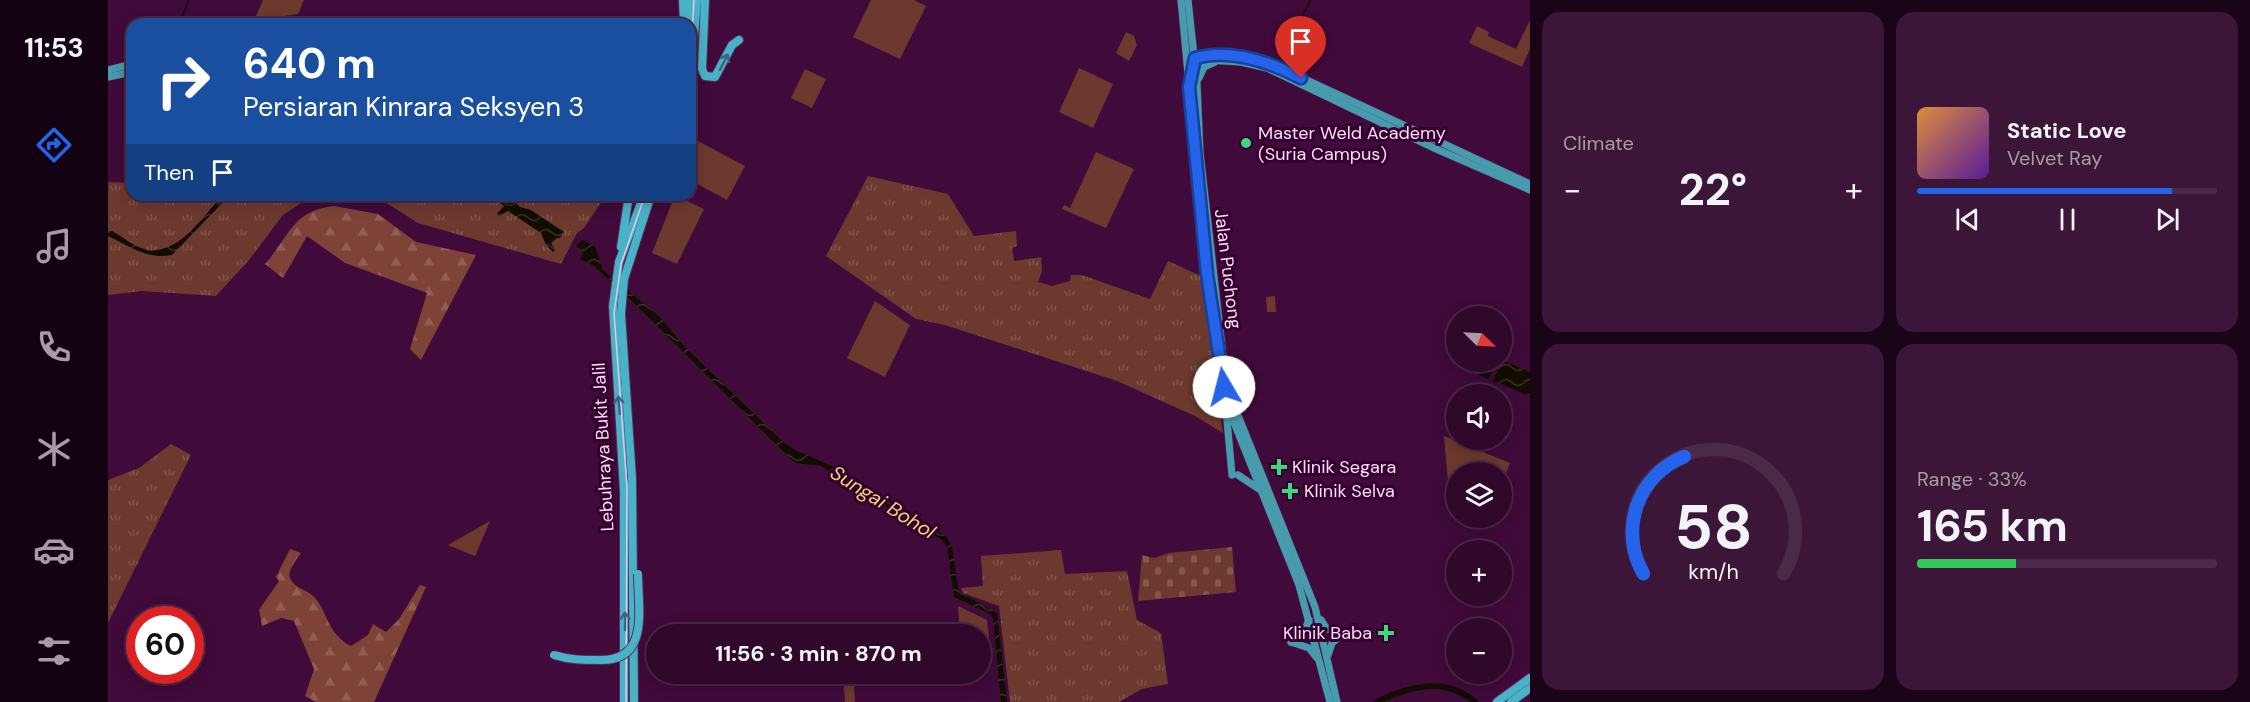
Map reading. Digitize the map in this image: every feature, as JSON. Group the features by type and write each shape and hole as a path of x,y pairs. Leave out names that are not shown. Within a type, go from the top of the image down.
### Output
{"highway":[{"path":"683,0 684,18"},
{"path":"689,0 689,18"},
{"path":"696,18 697,0"},
{"path":"705,0 702,69 705,76 709,78 719,72 732,45 739,40"},
{"path":"696,62 704,37"},
{"path":"619,262 627,201"},
{"name":"Lebuhraya Bukit Jalil","path":"620,277 619,262 642,201"},
{"name":"Lebuhraya Bukit Jalil","path":"624,702 624,491 617,297 620,277 649,201"},
{"name":"Lebuhraya Bukit Jalil","path":"617,297 632,478 634,702"},
{"path":"554,655 570,660 616,661 628,653 637,637 638,574 633,551"},
{"path":"1497,702 1530,678"},
{"path":"1511,702 1530,688"}],"main road":[{"name":"Jalan Puchong","path":"1182,0 1207,274 1227,397 1260,491 1299,585 1331,697 1337,702"},
{"name":"Jalan Puchong","path":"1188,0 1195,58 1200,153 1227,397 1278,511 1315,607 1327,658 1331,697"},
{"path":"1184,31 1191,54 1195,58 1241,62 1267,68 1530,190"},
{"path":"1192,33 1198,48 1216,59"},
{"path":"1197,84 1204,67 1216,59 1245,57 1270,63 1530,184"},
{"path":"1189,87 1195,58"},
{"path":"108,70 126,66"},
{"path":"108,77 126,73"},
{"path":"1417,139 1431,144 1436,142"},
{"path":"1436,142 1441,149 1458,158"},
{"path":"1226,381 1234,365"},
{"path":"1227,397 1235,475 1260,491"},
{"path":"1254,474 1260,478 1278,511"},
{"path":"1315,607 1324,626 1338,635 1330,646 1327,658"},
{"path":"1309,620 1303,634 1291,642 1309,648 1320,663"}],"green space":[{"path":"263,0 304,0 298,14 271,18 256,18"},
{"path":"871,0 914,0 926,6 900,59 853,37"},
{"path":"1530,20 1530,49 1522,67 1469,43 1477,26 1489,32 1488,36 1516,49"},
{"path":"1126,32 1134,36 1137,45 1129,61 1116,53"},
{"path":"1079,68 1113,84 1093,128 1059,112"},
{"path":"805,69 826,79 812,108 791,98"},
{"path":"698,141 745,166 727,200 696,183 696,145"},
{"path":"1096,152 1134,169 1106,228 1062,209 1064,205 1070,208"},
{"path":"868,176 948,194 974,236 1016,231 1017,246 1012,248 1014,261 1041,257 1042,271 1038,282 1052,286 1070,281 1071,275 1082,275 1150,299 1168,261 1203,277 1223,433 1195,416 1117,381 945,325 916,319 826,256"},
{"path":"108,182 126,183 126,201 304,201 283,215 249,260 216,296 142,291 108,295"},
{"path":"384,201 602,201 584,228 577,233 561,264 418,223"},
{"path":"673,201 687,201 704,209 677,264 652,253"},
{"path":"334,206 378,214 416,242 476,255 421,360 410,349 427,293 345,263 307,236 283,278 265,264 300,219 309,213"},
{"path":"1275,296 1276,312 1267,312 1266,297"},
{"path":"875,301 910,325 885,377 847,358"},
{"path":"1444,436 1446,437 1446,450 1478,450 1508,462 1446,462"},
{"path":"171,444 191,455 108,623 108,480 139,468"},
{"path":"490,521 475,556 448,545"},
{"path":"1232,547 1236,592 1138,601 1142,555 1154,558 1169,553"},
{"path":"290,549 301,553 293,565 290,578 317,600 331,628 351,646 368,635 373,624 386,632 399,619 420,585 426,587 374,702 316,702 305,696 314,669 294,621 281,618 262,626 259,610 279,581 276,577"},
{"path":"1061,550 1065,574 1127,571 1137,620 1161,633 1168,684 1142,689 1119,702 1010,702 999,606 963,593 961,588 983,586 981,556"},
{"path":"958,606 987,620 987,624 959,624"},
{"path":"844,684 854,684 855,702 845,702"}],"water":[{"path":"218,201 224,201 172,255 147,254 108,236 108,231 112,231 136,246 150,250 162,249 174,244 195,226"},
{"path":"498,201 514,201 520,207 531,210 564,232 560,238 551,243 555,250 553,252 546,245 541,233 508,211 499,216 497,214 504,206"},
{"name":"Sungai Bohol","path":"582,240 595,246 603,270 661,318 683,345 781,440 793,449 841,470 946,536 952,547 959,592 997,613 1007,702 1001,702 993,618 990,614 954,597 947,547 942,540 821,466 795,463 634,303 594,266 580,259 583,253 575,247"},
{"path":"1512,364 1530,372 1530,396 1512,389 1512,384 1500,384 1493,381 1497,372 1512,372"},
{"path":"1472,372 1492,372 1488,379"}],"waterway":[{"path":"182,18 189,0"},
{"path":"1288,42 1311,0"},
{"path":"1377,702 1389,696 1427,686 1452,689 1475,702"}],"tram line":[{"path":"693,18 694,0"},
{"path":"626,702 627,487 614,313 621,264 643,201"}],"place":[{"name":"Master Weld Academy (Suria Campus)","path":"1246,143"},
{"name":"Klinik Segara","path":"1279,467"},
{"name":"Klinik Selva","path":"1290,491"},
{"name":"Klinik Baba","path":"1386,633"}],"route":[{"path":"1224,387 1213,301 1207,274 1189,87 1192,65 1195,58 1202,56 1245,57 1270,63 1301,78"}]}
